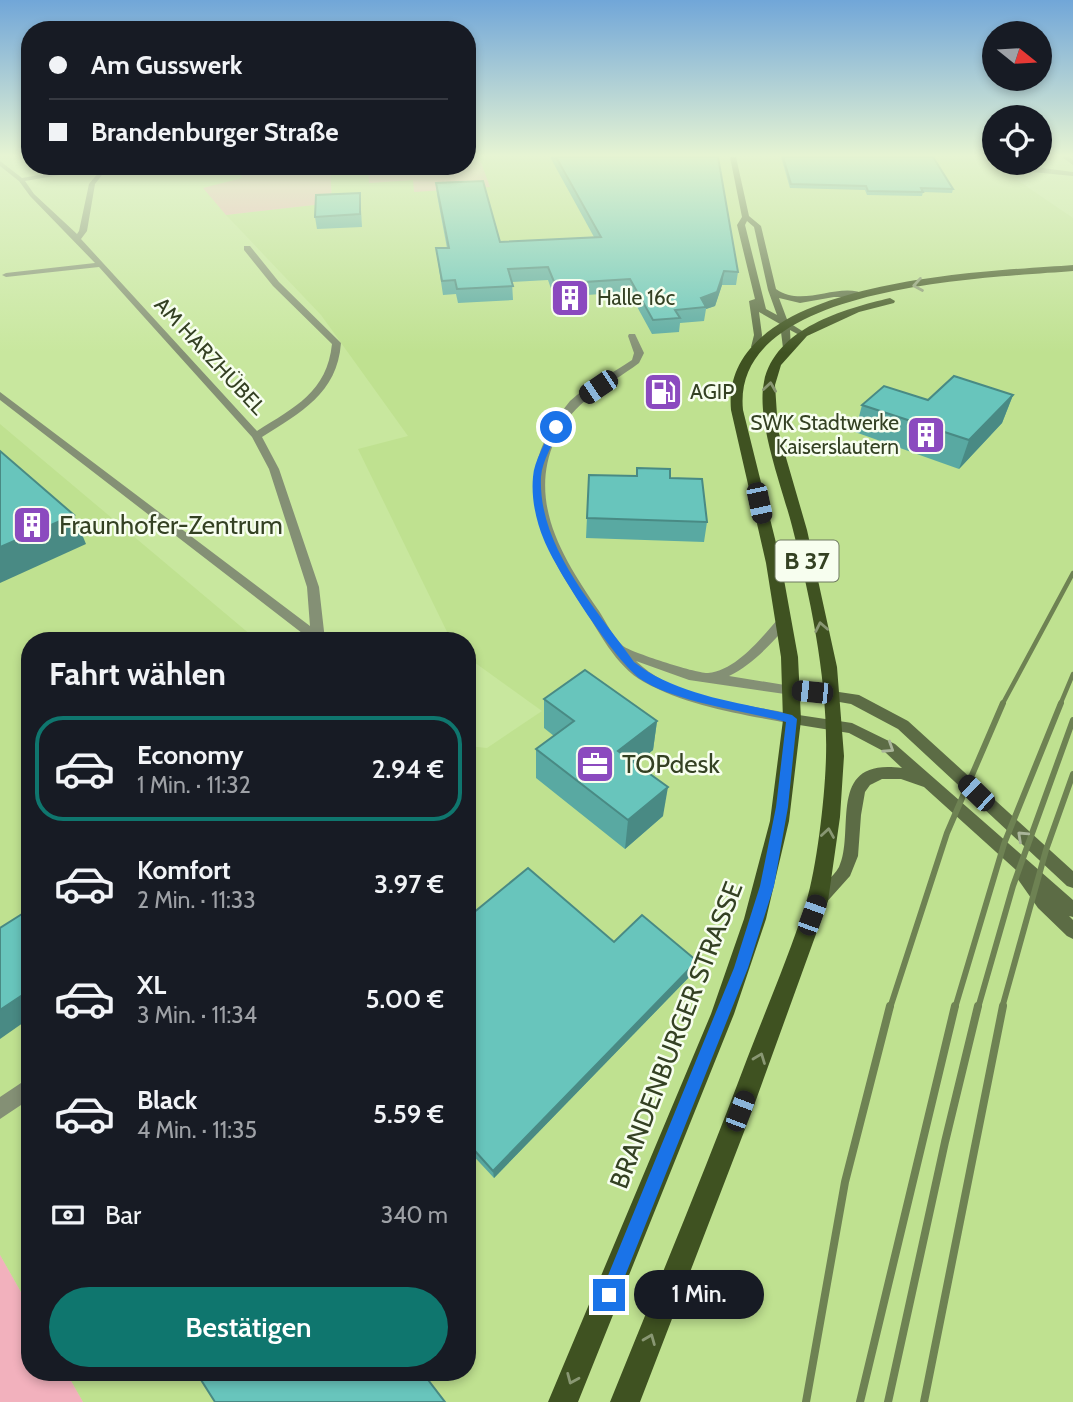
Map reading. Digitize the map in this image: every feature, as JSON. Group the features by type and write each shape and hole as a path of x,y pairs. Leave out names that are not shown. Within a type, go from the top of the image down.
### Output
{"main road":[{"path":"743,222 755,289 762,310 803,334"},
{"path":"753,222 757,226 772,290 785,325 788,348"},
{"name":"BRANDENBURGER STRASSE","path":"563,1402 619,1271 741,968 767,886 782,807 792,719 792,690 783,622 750,456 738,413 739,380 756,347 785,325 823,307 863,295 936,282 1073,268"},
{"name":"B 37","path":"625,1402 745,1099 817,901 831,804 835,723 813,590 768,405 769,385 775,364 803,334 846,313 883,303 1073,274"},
{"path":"755,289 756,347"},
{"path":"772,290 783,298 808,301 832,295 863,295"},
{"path":"792,690 855,699 902,725 1073,881"},
{"path":"792,719 835,723 868,735 891,748 1073,910"},
{"path":"817,901 846,870 851,850 856,789 865,779 894,771 936,786"},
{"path":"1010,855 1044,903 1073,932"}],"street":[{"name":"AM HARZHÜBEL","path":"60,222 247,422 256,436 274,470 313,587 318,632"},
{"path":"77,239 85,222"},
{"path":"247,248 276,284 337,343 337,363 326,384 299,408 256,436"},
{"path":"3,273 99,265"},
{"path":"3,273 16,280"},
{"path":"632,336 639,357 569,409 545,447 537,475 539,509 549,541 587,604 630,665 646,677 669,688 792,719"},
{"path":"0,395 310,632"},
{"path":"689,675 713,676 733,671 752,656 783,622"},
{"path":"622,652 655,666 689,675 792,690"},
{"path":"0,1109 21,1094"}],"shaded area":[{"path":"233,222 1073,222 1073,1402 83,1402 71,1381 476,1381 476,747 487,748 542,711 476,663 476,632 447,632 358,449 408,436 321,315"},
{"path":"0,424 247,632 21,632 21,1292 0,1255"},
{"path":"0,1255 21,1292 21,1381 71,1381 83,1402 0,1402"}],"building":[{"path":"444,222 495,222 500,242 601,237 593,222 729,222 738,272 724,271 717,292 701,298 706,307 675,310 680,318 653,320 630,279 585,282 588,287 557,289 548,267 508,269 513,286 457,289 455,280 442,281 436,248 449,248"},
{"path":"954,376 1013,395 969,440 862,405 884,386 928,400"},
{"path":"0,451 74,515 0,547"},
{"path":"637,468 670,469 670,478 702,479 707,522 587,518 589,475 637,476"},
{"path":"585,670 657,721 618,751 668,787 628,820 536,749 574,721 544,699"},
{"path":"528,868 614,942 642,915 697,961 493,1171 476,1152 476,911"},
{"path":"21,915 21,996 0,1010 0,928"},
{"path":"202,1381 429,1381 445,1402 215,1402"}],"railway":[{"path":"1003,704 1073,573"},
{"path":"1060,705 1073,674"},
{"path":"955,1008 1004,844 1061,703"},
{"path":"890,1008 947,833 1003,704"},
{"path":"978,1008 1013,886 1073,720"},
{"path":"1002,1008 1046,850 1073,774"},
{"path":"806,1402 845,1182 890,1006"},
{"path":"860,1402 955,1006"},
{"path":"888,1402 978,1006"},
{"path":"924,1402 1003,1006"}],"place":[{"name":"Halle 16c","path":"570,298"},
{"name":"AGIP","path":"663,392"},
{"name":"SWK Stadtwerke Kaiserslautern","path":"926,435"},
{"name":"Fraunhofer-Zentrum","path":"32,525"},
{"name":"TOPdesk","path":"595,764"}],"route":[{"path":"556,427 545,447 537,475 539,509 549,541 569,576 630,665 646,677 669,688 792,719 782,807 767,886 741,968 609,1295"}]}
